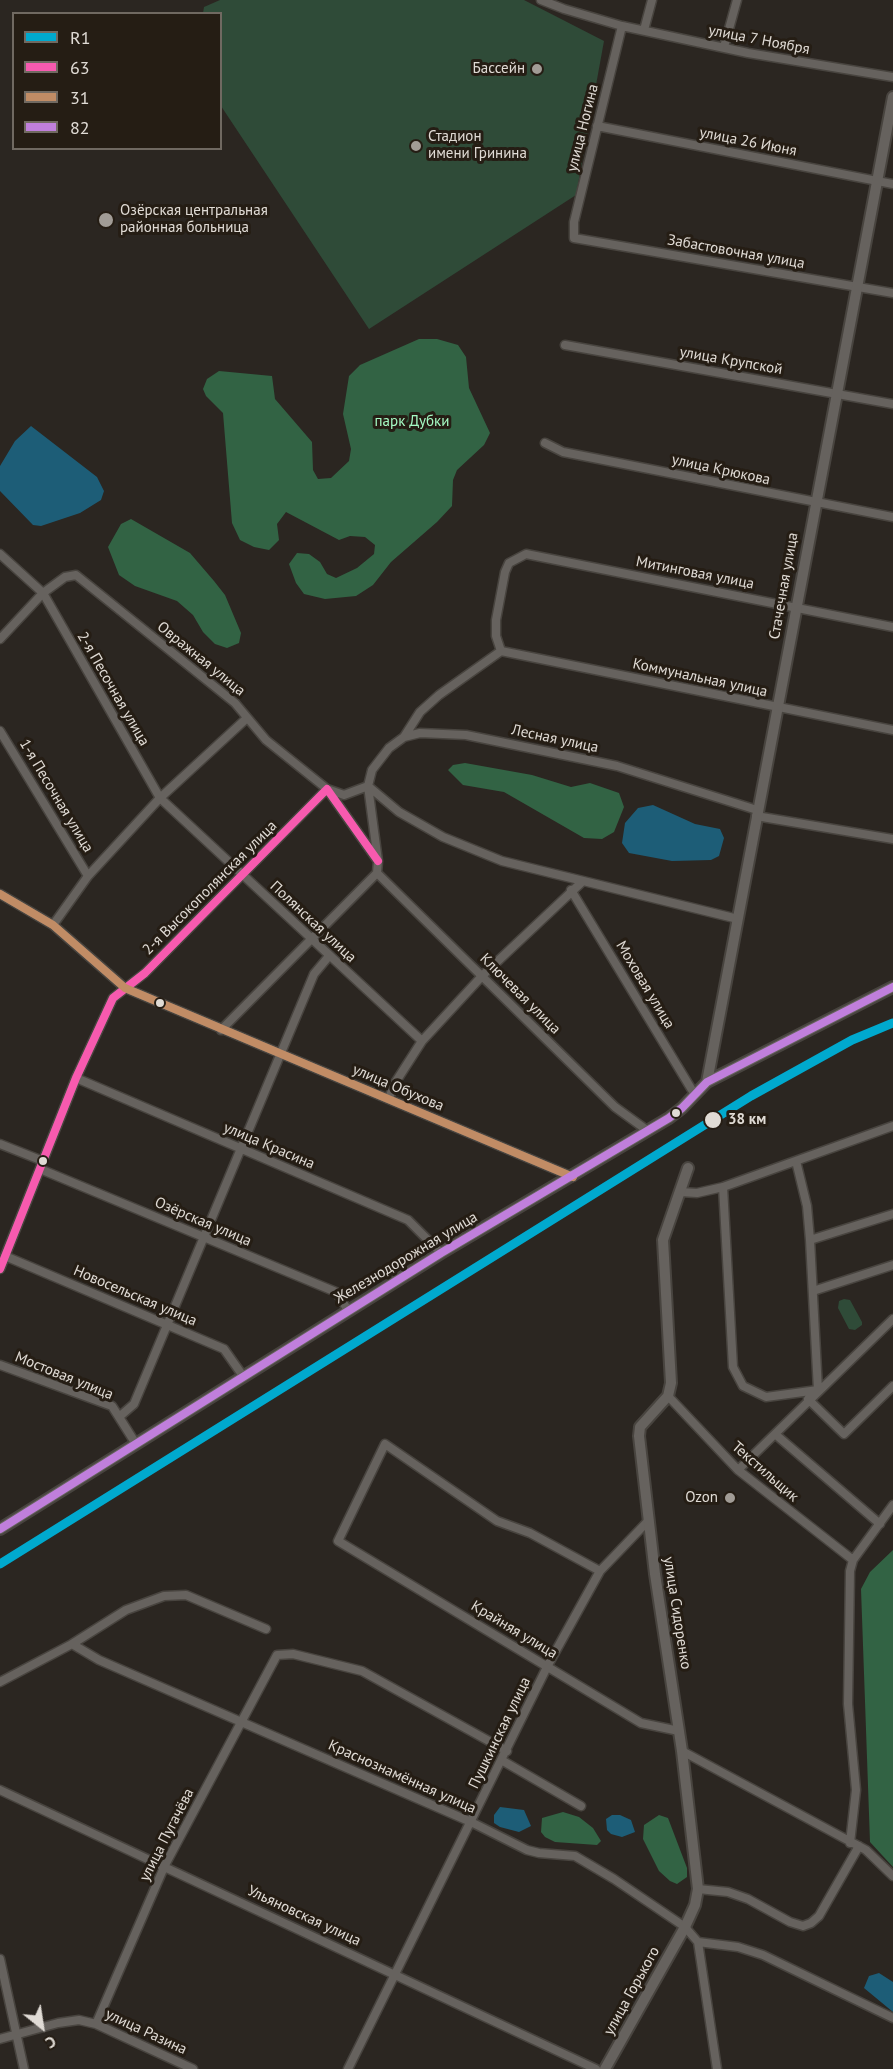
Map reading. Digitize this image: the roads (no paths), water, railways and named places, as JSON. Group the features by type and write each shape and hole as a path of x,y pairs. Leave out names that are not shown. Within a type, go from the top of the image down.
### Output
{"street":[{"name":"улица 7 Ноября","path":"542,0 622,26 893,77"},
{"path":"564,9 566,0"},
{"path":"644,30 652,0"},
{"path":"724,47 737,0"},
{"name":"улица Ногина","path":"574,238 574,222 622,26"},
{"name":"Стачечная улица","path":"707,1082 835,394 858,287 893,97"},
{"name":"улица 26 Июня","path":"597,126 893,184"},
{"name":"Забастовочная улица","path":"574,238 893,293"},
{"name":"улица Крупской","path":"565,345 893,404"},
{"name":"улица Крюкова","path":"545,443 563,452 893,517"},
{"name":"2-я Песочная улица","path":"0,554 43,593 160,798"},
{"name":"Митинговая улица","path":"501,651 496,636 496,620 505,572 516,557 526,554 893,627"},
{"name":"Овражная улица","path":"43,593 65,577 76,575 235,703 266,740 327,789 378,861"},
{"path":"0,639 43,593"},
{"path":"220,1030 377,873 378,861 368,786 372,770 389,748 404,737 420,712 439,695 501,651"},
{"name":"Коммунальная улица","path":"501,651 893,730"},
{"path":"53,925 88,876 160,798 248,718"},
{"name":"1-я Песочная улица","path":"0,731 88,876"},
{"name":"Лесная улица","path":"404,737 420,733 466,735 618,766 756,813 893,839"},
{"path":"327,789 344,795 368,786"},
{"path":"368,786 399,812 442,837 502,861 738,919"},
{"name":"2-я Высокополянская улица","path":"0,1269 106,1008 125,988 145,973 327,789"},
{"name":"Полянская улица","path":"160,798 422,1041"},
{"name":"Ключевая улица","path":"377,873 615,1107 648,1131"},
{"path":"389,1098 395,1083 422,1041 483,975 583,881"},
{"name":"Моховая улица","path":"571,890 695,1095"},
{"name":"улица Обухова","path":"0,894 53,925 125,988 573,1177"},
{"path":"119,1417 135,1404 314,974 329,956"},
{"name":"Железнодорожная улица","path":"0,1528 441,1253 648,1131 682,1108 707,1082 893,987"},
{"name":"улица Красина","path":"76,1078 408,1220 441,1253"},
{"path":"680,1192 697,1193 723,1187 893,1126"},
{"name":"Озёрская улица","path":"0,1144 204,1237 336,1292 348,1310"},
{"path":"796,1161 807,1206 818,1390"},
{"path":"668,1396 671,1383 663,1240 688,1168"},
{"path":"723,1187 733,1367 743,1386 766,1397 818,1390"},
{"path":"810,1240 893,1214"},
{"name":"Новосельская улица","path":"5,1256 224,1349 243,1376"},
{"path":"813,1291 893,1265"},
{"path":"738,1470 893,1318"},
{"name":"Мостовая улица","path":"0,1365 112,1406 136,1444"},
{"path":"808,1399 844,1434 893,1386"},
{"name":"Текстильщик","path":"668,1396 738,1470 853,1560"},
{"name":"улица Сидоренко","path":"668,1396 640,1427 649,1520 682,1752 698,1889 695,1905 685,1927"},
{"path":"775,1434 880,1524"},
{"name":"Крайняя улица","path":"600,1571 530,1533 497,1521 386,1444 338,1541 548,1665 641,1723 679,1731"},
{"path":"698,1889 728,1892 748,1899 790,1922 803,1926 819,1916 854,1844 856,1790 848,1704 849,1590 853,1560 893,1505"},
{"name":"Пушкинская улица","path":"348,2069 503,1761 548,1665 600,1571 649,1520"},
{"path":"0,1682 72,1644 126,1610 176,1593 186,1595 266,1629"},
{"name":"Краснознамённая улица","path":"72,1644 99,1660 471,1822 527,1850 576,1856 685,1927"},
{"name":"улица Пугачёва","path":"96,2024 165,1866 277,1655 284,1653 362,1671 507,1751"},
{"path":"682,1752 854,1844 893,1876"},
{"path":"503,1761 581,1806"},
{"name":"Ульяновская улица","path":"0,1790 596,2069"},
{"path":"685,1927 698,1942 717,2069"},
{"name":"улица Горького","path":"605,2069 685,1927"},
{"path":"698,1942 738,1947 763,1955 893,2018"},
{"path":"0,1959 24,2069"},
{"name":"улица Разина","path":"0,2039 68,2021 96,2024 193,2069"}],"water":[{"path":"31,426 97,477 104,491 101,500 80,513 41,526 33,525 0,491 0,466 15,441"},
{"path":"653,805 695,824 720,829 724,838 719,856 711,860 672,861 629,853 622,843 625,823 638,808"},
{"path":"500,1807 524,1810 531,1826 519,1832 500,1827 494,1823 494,1815"},
{"path":"612,1815 620,1815 631,1820 635,1832 622,1837 611,1834 607,1830 606,1819"},
{"path":"879,1973 893,1982 893,2012 864,1988 869,1976"}],"place":[{"name":"Бассейн","path":"537,69"},
{"name":"Стадион имени Гринина","path":"416,146"},
{"name":"Озёрская центральная районная больница","path":"106,220"},
{"name":"38 км","path":"713,1120"},
{"name":"Ozon","path":"730,1498"}],"park label":[{"name":"парк Дубки","path":"412,422"}]}
